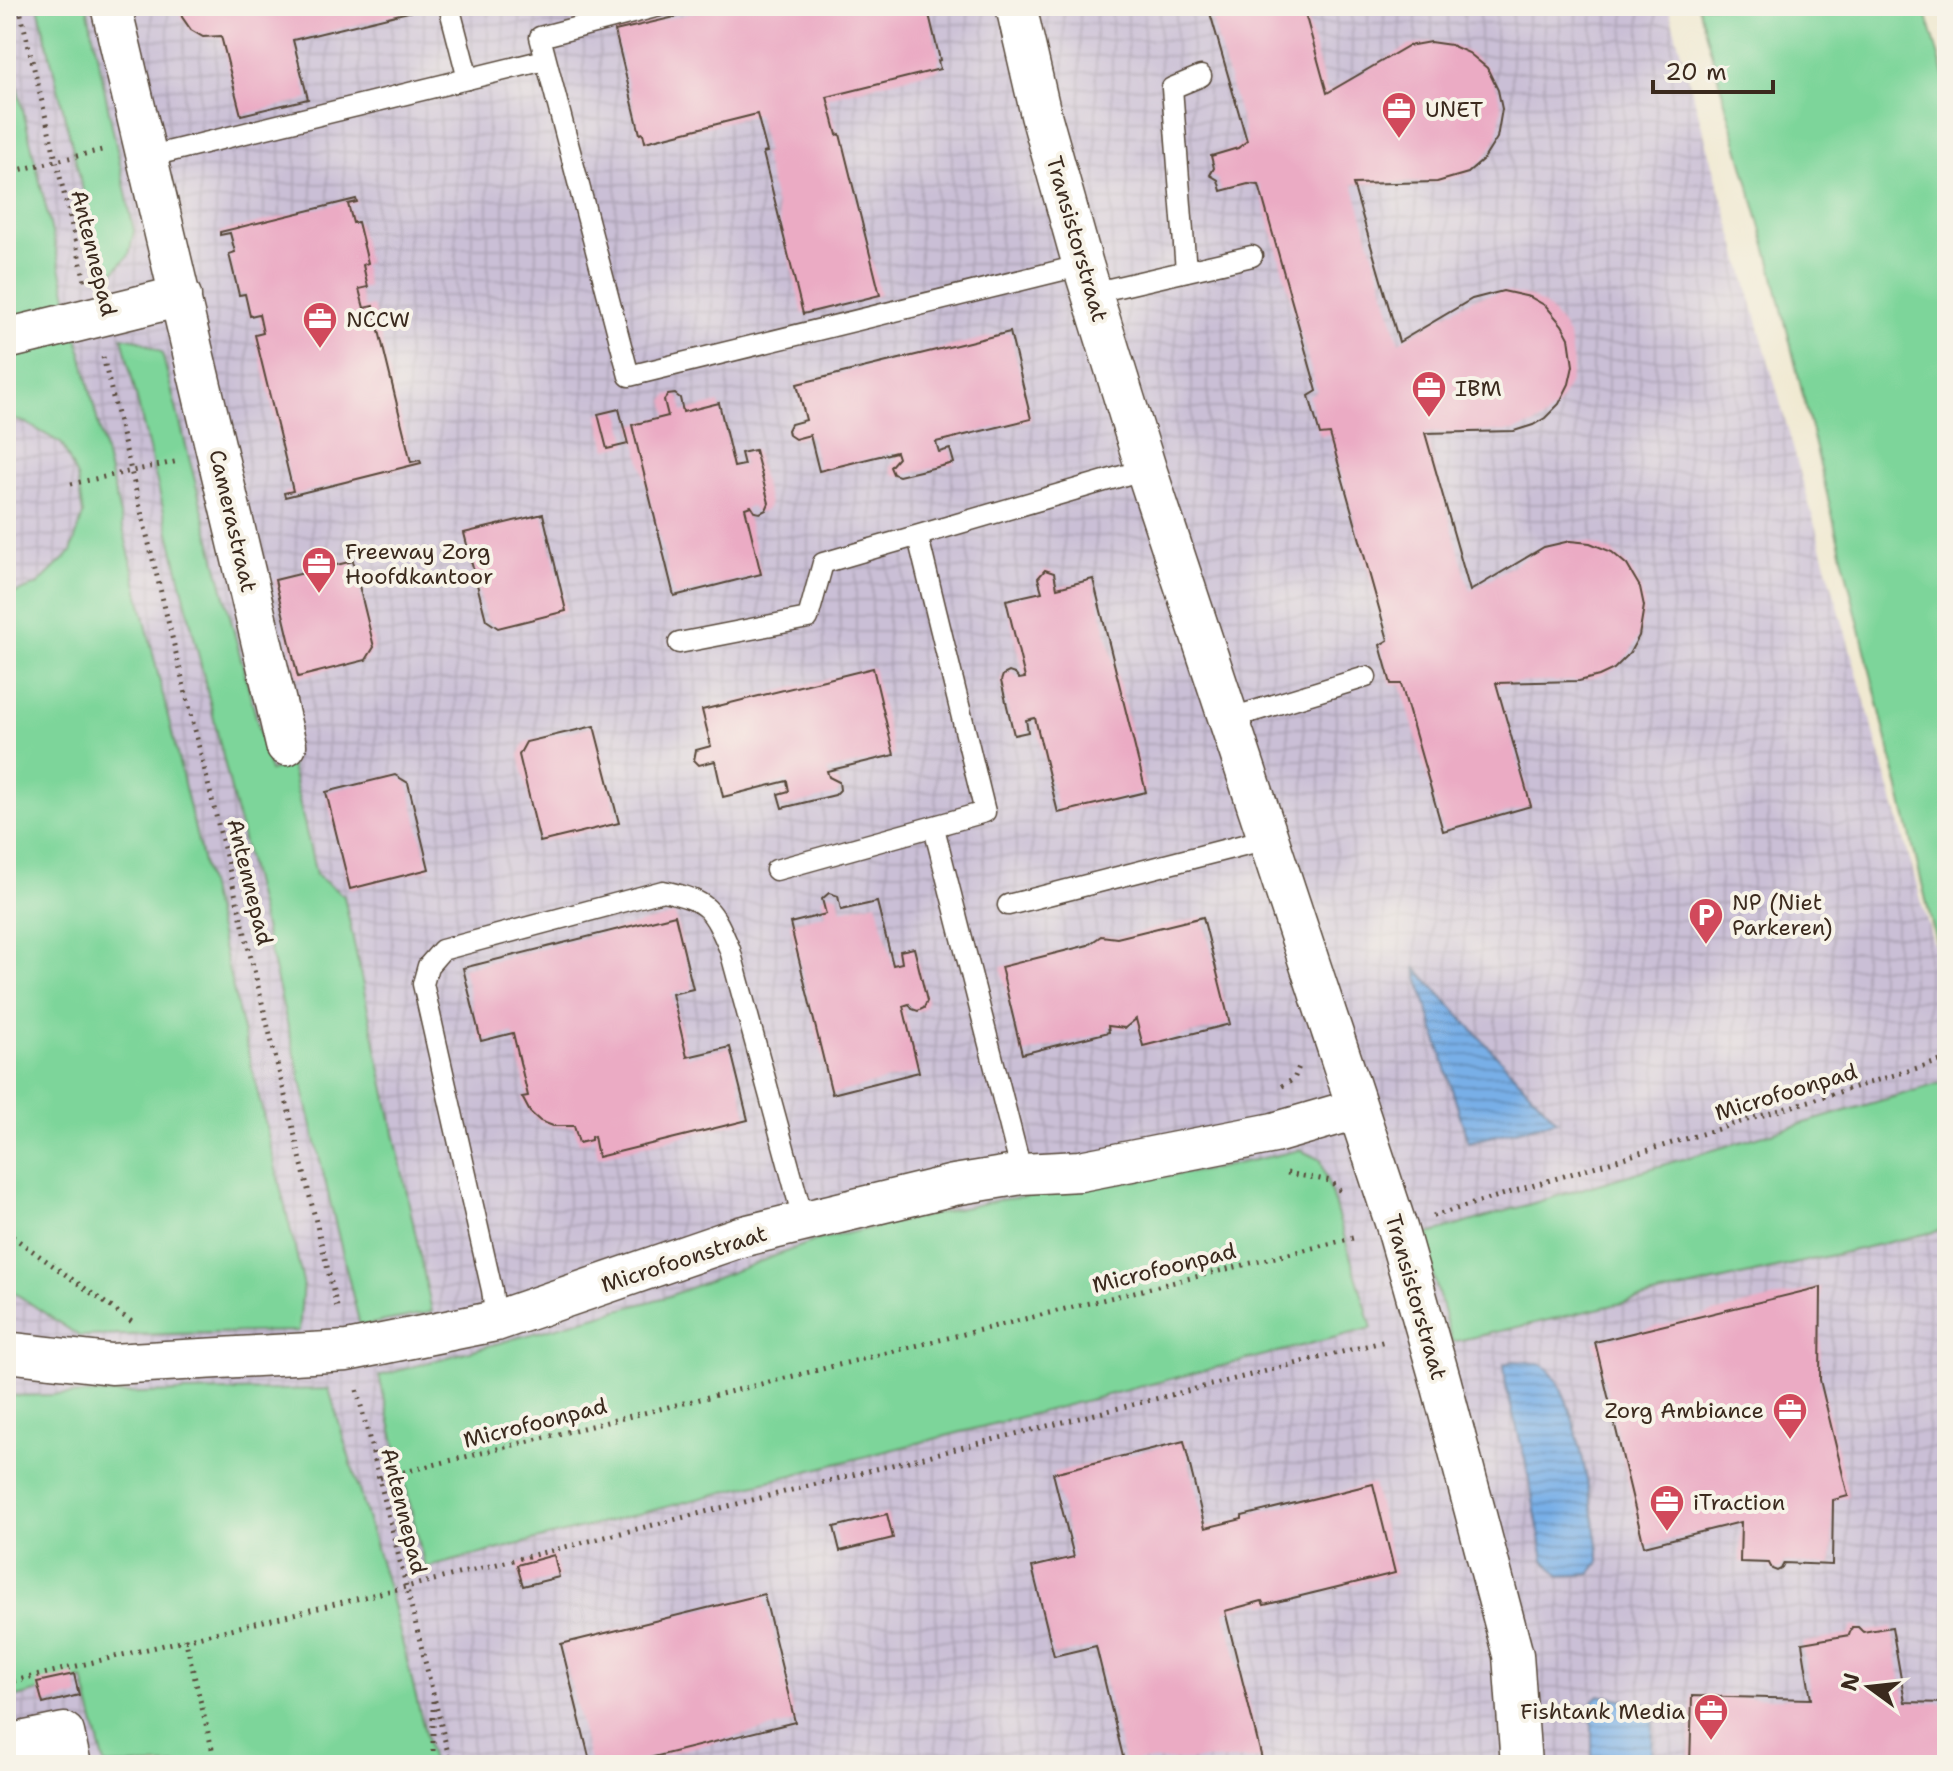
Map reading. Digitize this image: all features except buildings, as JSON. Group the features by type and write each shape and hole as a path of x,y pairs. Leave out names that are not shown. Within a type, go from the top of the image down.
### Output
{"street":[{"name":"Camerastraat","path":"111,6 286,745"},
{"name":"Transistorstraat","path":"1016,6 1041,115 1087,279 1146,469 1357,1109 1378,1232 1444,1394 1513,1655 1521,1765"},
{"path":"6,339 181,296"},
{"name":"Microfoonstraat","path":"6,1352 111,1364 343,1334 496,1321 740,1237 954,1185 1022,1174 1080,1171 1274,1133 1357,1109"},
{"path":"6,1745 64,1733 71,1765"}],"lane":[{"path":"449,6 468,79"},
{"path":"659,6 540,37 629,376 1087,279 1186,271 1252,256"},
{"path":"145,149 545,60"},
{"path":"1186,271 1172,88 1201,76"},
{"path":"679,643 808,618 823,563 1146,469"},
{"path":"776,870 985,812 918,537"},
{"path":"1228,719 1366,677"},
{"path":"934,828 1022,1174"},
{"path":"1008,905 1267,839"},
{"path":"496,1321 492,1290 423,984 428,966 442,950 663,891 689,896 714,913 730,950 804,1222"}],"path":[{"name":"Antennepad","path":"19,6 451,1765"},
{"path":"6,173 56,161 145,149"},
{"path":"71,484 217,453"},
{"path":"1303,1059 1294,1079 1262,1098 1285,1173 1331,1181 1341,1193"},
{"name":"Microfoonpad","path":"380,1478 1378,1232 1947,1059"},
{"path":"1356,1226 1378,1232"},
{"path":"6,1232 133,1322"},
{"path":"328,1316 343,1334"},
{"path":"1382,1326 1390,1356"},
{"path":"6,1683 406,1587 1386,1341"},
{"path":"185,1638 216,1765"},
{"path":"433,1692 433,1765"}],"shaded area":[{"path":"6,6 1668,6 1947,991 1947,1765 6,1765"}],"green space":[{"path":"38,6 87,6 134,231 129,255 105,281"},
{"path":"1698,6 1924,6 1947,84 1947,986 1770,260"},
{"path":"6,38 69,305 6,322"},
{"path":"77,335 303,1282 299,1331 79,1336 6,1287 6,596 37,585 71,552 83,514 77,477 62,444 26,423 6,417 6,353"},
{"path":"122,337 139,340 162,353 270,771 291,765 316,875 344,896 432,1312 360,1326"},
{"path":"1947,1081 1947,1229 1452,1342 1422,1236"},
{"path":"1300,1150 1321,1160 1372,1328 425,1568 379,1376 666,1297 817,1240 999,1200 1209,1170"},
{"path":"329,1389 393,1605 433,1765 105,1765 83,1679 6,1700 6,1396"}],"water":[{"path":"1415,967 1557,1121 1468,1142"},
{"path":"1533,1362 1546,1367 1559,1384 1568,1404 1582,1455 1599,1550 1599,1562 1590,1574 1560,1576 1544,1560 1527,1467 1506,1387 1504,1364"},
{"path":"1599,1695 1648,1704 1653,1716 1652,1765 1592,1765 1592,1702"}],"place":[{"name":"UNET","path":"1399,140"},
{"name":"NCCW","path":"320,350"},
{"name":"IBM","path":"1429,419"},
{"name":"Freeway Zorg Hoofdkantoor","path":"319,595"},
{"name":"NP (Niet Parkeren)","path":"1706,946"},
{"name":"Zorg Ambiance","path":"1790,1441"},
{"name":"iTraction","path":"1667,1533"},
{"name":"Fishtank Media","path":"1711,1742"}]}
